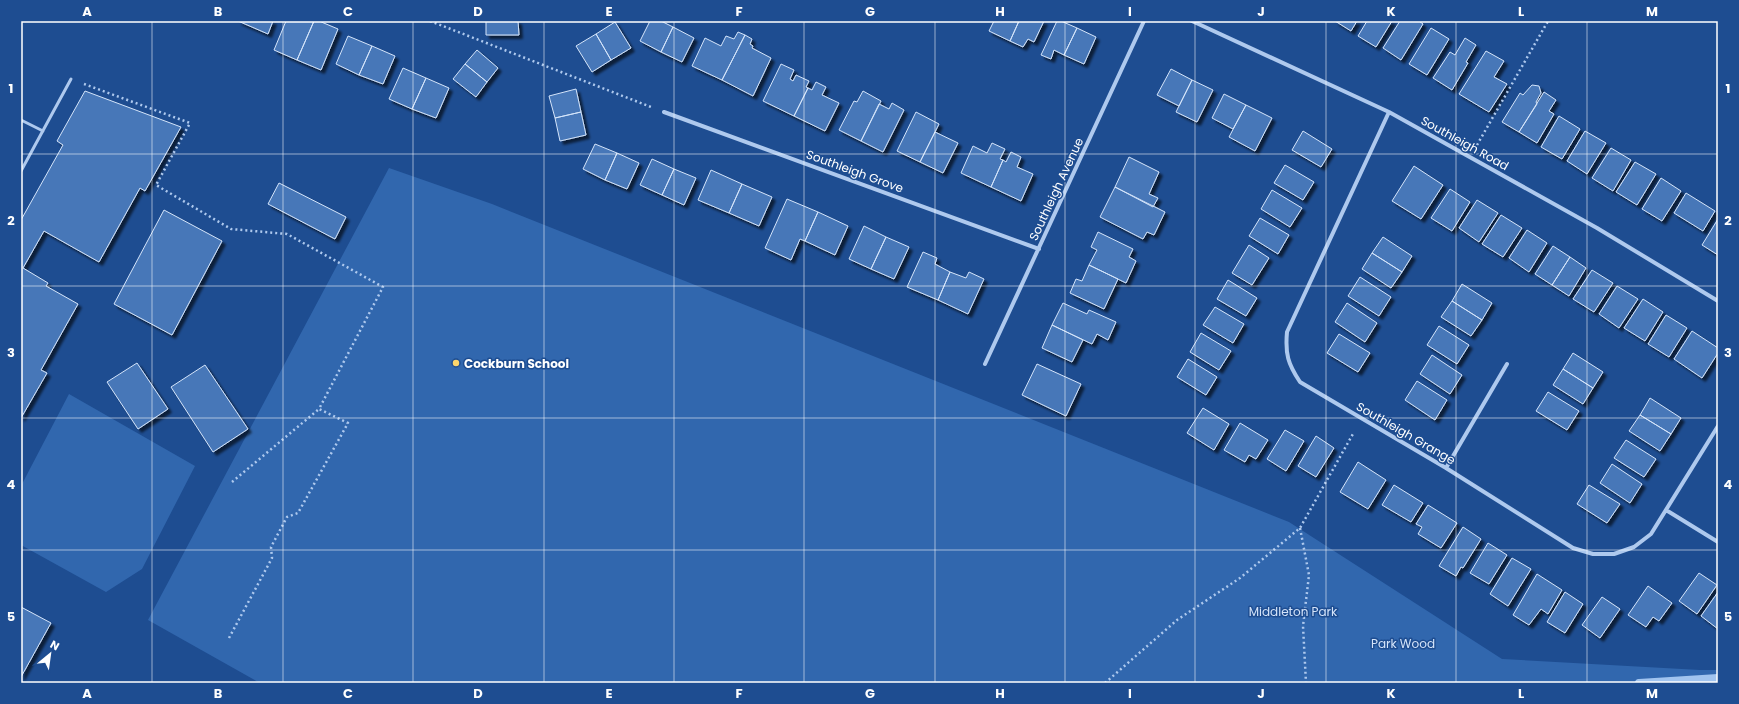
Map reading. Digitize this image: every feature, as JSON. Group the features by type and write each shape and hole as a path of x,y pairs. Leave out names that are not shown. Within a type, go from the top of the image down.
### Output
{"street":[{"name":"Southleigh Avenue","path":"985,364 1144,21"},
{"name":"Southleigh Road","path":"1192,21 1389,112 1597,228 1718,301"},
{"name":"Southleigh Grove","path":"664,112 1039,249"},
{"name":"Southleigh Grange","path":"1389,112 1287,332 1286,350 1290,368 1300,382 1362,420 1446,468 1572,548 1593,554 1614,554 1634,547 1651,534 1718,426"},
{"path":"1446,468 1507,364"},
{"path":"1666,510 1718,542"}],"lane":[{"path":"21,171 71,79"},
{"path":"21,120 42,131"}],"path":[{"path":"430,21 664,112"},
{"path":"1470,157 1548,21"},
{"path":"71,79 190,123 156,185 231,229 287,234 383,287 319,409 232,482"},
{"path":"229,638 272,558 271,547 287,517 298,513 348,423 319,409"},
{"path":"1105,683 1177,620 1240,578 1300,528 1362,420"},
{"path":"1300,528 1309,575 1303,626 1306,683"}],"green space":[{"name":"Cockburn School","path":"389,168 492,204 1289,522 1502,659 1718,670 1718,683 260,683 148,620"},
{"path":"69,394 195,466 142,569 106,592 21,545 21,486"}],"building":[{"path":"238,21 273,21 268,34"},
{"path":"286,21 314,21 297,60 274,50"},
{"path":"314,21 319,21 338,29 321,70 297,60"},
{"path":"486,21 518,21 519,35 486,35"},
{"path":"650,21 661,21 673,27 661,52 640,41"},
{"path":"994,21 1019,21 1010,41 989,31"},
{"path":"1019,21 1044,21 1034,42 1028,39 1023,47 1010,41"},
{"path":"1057,21 1061,21 1077,28 1064,55 1054,50 1051,59 1041,55"},
{"path":"1335,21 1357,21 1351,31"},
{"path":"1367,21 1392,21 1376,47 1358,36"},
{"path":"1400,21 1419,21 1423,24 1401,60 1383,48"},
{"path":"615,22 631,48 611,60 596,34"},
{"path":"673,27 694,38 682,62 661,52"},
{"path":"1077,28 1096,37 1084,64 1064,55"},
{"path":"1431,28 1449,39 1427,75 1409,64"},
{"path":"738,32 745,35 722,80 692,66 705,38 721,46 726,36 734,39"},
{"path":"596,34 611,60 592,72 576,46"},
{"path":"745,35 752,39 750,44 753,46 752,48 771,58 753,96 722,80"},
{"path":"348,36 372,46 359,75 336,64"},
{"path":"1465,38 1476,45 1466,62 1468,63 1452,90 1433,78 1450,52 1455,55"},
{"path":"372,46 395,56 383,84 359,75"},
{"path":"477,50 498,68 487,82 465,64"},
{"path":"1486,51 1504,61 1494,77 1507,84 1489,112 1459,94"},
{"path":"465,64 487,82 476,97 453,79"},
{"path":"781,64 794,70 790,79 793,81 796,75 809,81 806,87 808,88 794,116 763,101"},
{"path":"403,68 426,78 412,109 389,99"},
{"path":"1171,69 1192,80 1179,106 1157,95"},
{"path":"426,78 449,88 436,118 412,109"},
{"path":"1192,80 1213,90 1197,122 1176,112"},
{"path":"816,82 826,87 822,95 839,103 825,131 794,116 808,88 812,90"},
{"path":"1532,85 1539,86 1541,93 1536,102 1537,104 1519,132 1502,122 1520,93 1523,95"},
{"path":"576,89 581,112 555,118 549,96"},
{"path":"85,91 181,127 145,191 140,188 99,262 44,231 23,268 48,283 46,286 78,304 41,370 47,373 21,418 21,220 63,145 57,141"},
{"path":"863,91 881,101 861,141 839,130 854,101 857,102"},
{"path":"1544,92 1556,100 1549,111 1554,114 1537,143 1519,132"},
{"path":"1224,94 1246,105 1233,129 1212,118"},
{"path":"892,103 904,110 883,152 861,141 879,104 889,109"},
{"path":"1246,105 1272,118 1255,151 1229,137"},
{"path":"581,112 586,135 560,141 555,118"},
{"path":"916,112 939,124 920,162 897,151"},
{"path":"1559,116 1580,129 1562,159 1541,147"},
{"path":"1303,131 1332,149 1321,167 1292,150"},
{"path":"1585,131 1606,143 1587,174 1567,161"},
{"path":"935,132 958,143 943,173 920,162"},
{"path":"992,143 1005,149 1000,159 1003,160 991,187 961,173 973,146 987,153"},
{"path":"595,144 617,153 605,180 583,169"},
{"path":"1611,148 1631,160 1613,191 1592,178"},
{"path":"1011,152 1021,157 1017,167 1033,174 1021,201 991,187 1003,160 1006,162"},
{"path":"617,153 639,163 627,189 605,180"},
{"path":"1129,157 1159,172 1149,194 1158,198 1153,207 1115,187"},
{"path":"652,159 674,169 662,195 640,185"},
{"path":"1635,162 1656,174 1637,205 1616,192"},
{"path":"1285,165 1314,182 1303,200 1274,183"},
{"path":"1414,166 1443,185 1421,219 1392,201"},
{"path":"674,169 696,178 684,205 662,195"},
{"path":"711,170 742,184 729,213 698,200"},
{"path":"1661,178 1681,191 1662,221 1642,209"},
{"path":"279,183 346,217 335,239 268,204"},
{"path":"742,184 772,197 759,226 729,213"},
{"path":"1115,187 1165,212 1154,235 1147,232 1143,239 1100,217"},
{"path":"1450,189 1470,202 1452,231 1431,218"},
{"path":"1272,190 1302,208 1290,227 1261,209"},
{"path":"1686,193 1715,211 1703,231 1674,213"},
{"path":"787,199 818,212 805,241 800,239 791,260 765,248"},
{"path":"1477,200 1498,213 1479,242 1459,228"},
{"path":"164,210 222,241 172,335 114,304"},
{"path":"818,212 848,226 835,255 805,241"},
{"path":"1501,215 1522,228 1503,257 1482,244"},
{"path":"1260,218 1289,235 1278,254 1249,236"},
{"path":"1718,219 1718,255 1702,245"},
{"path":"864,226 886,237 871,269 849,259"},
{"path":"1527,230 1547,243 1529,272 1509,258"},
{"path":"1098,232 1133,249 1129,257 1136,261 1126,283 1089,265 1097,250 1091,247"},
{"path":"886,237 909,247 894,279 871,269"},
{"path":"1383,237 1412,256 1402,272 1372,253"},
{"path":"1249,245 1269,258 1252,285 1232,273"},
{"path":"1553,246 1570,257 1552,285 1535,274"},
{"path":"923,252 937,258 935,264 950,272 938,300 907,287"},
{"path":"1372,253 1402,272 1391,288 1362,269"},
{"path":"1570,257 1586,268 1569,296 1552,285"},
{"path":"1089,265 1118,279 1104,309 1070,293 1076,279 1082,281"},
{"path":"1592,270 1613,283 1594,312 1573,299"},
{"path":"950,272 966,278 969,272 984,279 968,314 938,300"},
{"path":"1360,277 1391,297 1379,316 1348,296"},
{"path":"1228,280 1257,298 1246,316 1217,299"},
{"path":"1462,284 1492,303 1482,320 1452,301"},
{"path":"1617,286 1638,299 1619,328 1599,314"},
{"path":"1643,299 1663,312 1645,341 1624,328"},
{"path":"1452,301 1482,320 1471,336 1441,317"},
{"path":"1063,303 1087,314 1089,310 1116,322 1108,340 1097,334 1092,344 1052,325"},
{"path":"1347,303 1377,323 1365,342 1335,322"},
{"path":"1215,307 1244,324 1233,343 1203,325"},
{"path":"1666,315 1687,328 1669,357 1648,344"},
{"path":"1052,325 1083,340 1072,362 1042,348"},
{"path":"1439,326 1469,345 1457,364 1427,345"},
{"path":"1692,331 1718,348 1718,353 1702,378 1674,359"},
{"path":"1201,333 1231,351 1219,370 1190,352"},
{"path":"1339,334 1370,353 1358,372 1327,353"},
{"path":"1573,353 1603,372 1593,388 1563,369"},
{"path":"1432,355 1462,375 1450,394 1420,374"},
{"path":"1188,359 1217,377 1206,395 1177,377"},
{"path":"137,363 168,409 138,429 107,382"},
{"path":"1037,364 1081,384 1066,416 1022,395"},
{"path":"205,365 248,429 213,452 171,387"},
{"path":"1563,369 1593,388 1583,404 1553,385"},
{"path":"1417,381 1447,400 1435,420 1405,400"},
{"path":"1548,392 1579,411 1567,430 1536,411"},
{"path":"1650,398 1681,418 1671,434 1640,415"},
{"path":"1203,408 1229,424 1214,450 1187,433"},
{"path":"1640,415 1671,434 1660,451 1629,431"},
{"path":"1240,423 1268,440 1256,459 1249,455 1245,462 1224,450"},
{"path":"1285,430 1304,441 1286,471 1267,459"},
{"path":"1316,436 1334,448 1316,477 1298,466"},
{"path":"1626,440 1656,459 1644,477 1614,458"},
{"path":"1358,462 1386,480 1368,509 1340,492"},
{"path":"1612,464 1642,484 1630,503 1600,483"},
{"path":"1394,485 1423,503 1411,522 1382,505"},
{"path":"1589,485 1620,504 1607,523 1577,504"},
{"path":"1428,505 1457,523 1441,548 1418,534 1422,527 1416,524"},
{"path":"1463,527 1481,539 1463,568 1461,567 1456,576 1439,566"},
{"path":"1488,543 1507,555 1489,584 1470,573"},
{"path":"1512,558 1531,569 1508,606 1490,594"},
{"path":"1699,573 1717,585 1697,614 1679,601"},
{"path":"1537,574 1562,590 1548,614 1541,609 1529,625 1513,615"},
{"path":"1648,586 1672,603 1659,621 1653,617 1646,627 1628,615"},
{"path":"1565,592 1583,604 1565,633 1547,622"},
{"path":"1718,592 1718,629 1701,616"},
{"path":"1602,597 1620,609 1600,638 1582,625"},
{"path":"21,607 51,623 21,677"}],"waterway":[{"path":"1639,683 1718,678"}],"place":[{"name":"Cockburn School","path":"456,363"}],"park label":[{"name":"Middleton Park","path":"1293,611"},
{"name":"Park Wood","path":"1403,643"}]}
